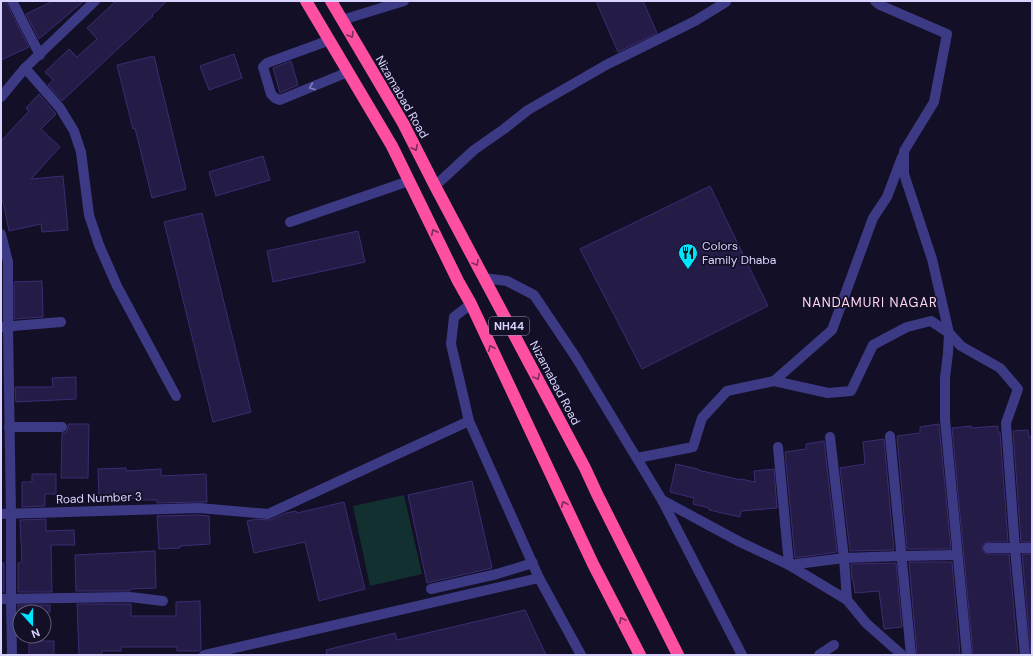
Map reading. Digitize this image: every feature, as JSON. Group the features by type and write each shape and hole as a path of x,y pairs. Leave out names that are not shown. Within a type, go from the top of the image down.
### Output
{"highway":[{"name":"NH44","path":"306,1 392,146 458,281 471,304 593,564 640,655"},
{"name":"Nizamabad Road","path":"331,1 403,123 585,468 678,655"}],"street":[{"path":"12,1 40,55"},
{"path":"1,97 25,68 95,1"},
{"path":"342,20 404,1"},
{"path":"774,380 832,330 872,218 887,197 904,151 934,102 947,34 880,5 875,1"},
{"path":"435,186 474,150 504,130 528,110 606,65 695,21 726,2"},
{"path":"330,40 267,63 263,67 271,94 280,100 348,72"},
{"path":"25,68 60,108 74,131 81,152 89,215 99,245 117,286 176,396"},
{"path":"904,151 904,174 932,259 949,333 945,378 945,419 966,655"},
{"path":"290,222 409,181"},
{"path":"1,234 8,262 4,327 6,422 6,599 12,655"},
{"path":"484,278 507,281 534,295 575,356 662,500 742,655"},
{"path":"471,304 454,317 451,344 469,421 539,578 581,655"},
{"path":"637,458 693,447 702,418 727,391 774,380 828,393 851,391 873,345 907,327 931,321 949,333 961,346 1000,368 1018,389 1006,422 1015,549 1025,655"},
{"path":"4,327 61,322"},
{"name":"Road Number 3","path":"6,514 199,508 268,514 469,421"},
{"path":"6,422 62,427"},
{"path":"890,436 911,655"},
{"path":"830,437 844,558 847,600"},
{"path":"778,447 789,566"},
{"path":"662,500 740,542 789,566 847,600 866,623 902,655"},
{"path":"988,548 1032,548"},
{"path":"789,566 844,558 957,555"},
{"path":"431,589 497,574 533,563"},
{"path":"204,655 539,578"},
{"path":"6,599 130,597 163,601"},
{"path":"819,655 834,645"}],"green space":[{"path":"404,495 422,574 370,586 353,506"}],"building":[{"path":"1,1 5,1 29,47 1,60"},
{"path":"53,1 84,1 39,39 26,14"},
{"path":"116,1 167,1 152,15 153,16 62,101 48,85 53,80 45,72 69,49 77,57 97,39 87,28"},
{"path":"596,1 643,1 657,33 618,52"},
{"path":"234,54 242,78 209,90 200,66"},
{"path":"154,56 186,189 152,198 135,128 133,129 117,65"},
{"path":"291,61 298,85 280,93 273,68"},
{"path":"39,94 56,114 41,129 60,147 31,179 63,176 68,230 42,232 41,224 9,231 3,201 1,199 1,141 29,111 26,108"},
{"path":"263,156 270,180 216,196 209,172"},
{"path":"710,186 768,306 642,369 580,249"},
{"path":"202,213 251,412 213,422 164,222"},
{"path":"358,231 365,262 273,282 267,251"},
{"path":"42,281 43,317 14,319 14,282"},
{"path":"76,377 76,399 16,402 15,387 53,387 52,378"},
{"path":"68,424 89,424 88,478 61,478 62,433 67,431"},
{"path":"939,424 951,549 907,549 897,436 920,433 920,427"},
{"path":"971,426 971,428 998,426 998,432 1000,432 1008,542 988,542 983,544 982,548 983,552 988,554 1009,554 1018,655 973,655 952,428"},
{"path":"1028,430 1029,437 1032,437 1032,542 1021,542 1013,431"},
{"path":"884,439 894,550 850,551 840,468 865,464 863,442"},
{"path":"824,441 837,552 795,558 785,452 806,449 806,444"},
{"path":"676,464 755,482 754,471 774,469 777,508 741,511 740,517 709,510 709,508 693,504 694,498 670,492"},
{"path":"126,468 126,471 161,469 161,476 206,474 207,502 157,503 157,500 136,500 136,498 99,499 98,469"},
{"path":"32,474 56,474 56,494 45,494 45,506 22,507 22,482 32,482"},
{"path":"472,481 492,568 427,583 408,495"},
{"path":"344,502 365,589 319,601 305,542 254,553 247,521 256,519 270,520 286,513 296,511 297,513"},
{"path":"157,516 209,516 210,544 159,549"},
{"path":"46,519 46,531 74,530 75,545 51,545 52,592 18,592 18,563 22,562 20,520"},
{"path":"155,551 156,588 130,589 130,591 76,591 75,555"},
{"path":"1022,554 1032,554 1032,655 1031,655"},
{"path":"909,562 952,562 960,655 917,655"},
{"path":"1,563 4,563 4,592 1,592"},
{"path":"896,563 902,627 884,629 879,591 855,593 851,564"},
{"path":"200,601 201,649 199,651 177,651 177,647 121,647 121,651 102,651 102,655 79,655 77,604 131,604 131,616 176,616 176,602"},
{"path":"525,610 546,655 327,655 326,650 395,633 397,640"},
{"path":"52,641 54,641 54,655 29,655 29,644 52,644"}],"place":[{"name":"Colors Family Dhaba","path":"688,270"}],"district":[{"name":"NANDAMURI NAGAR","path":"870,302"}]}
